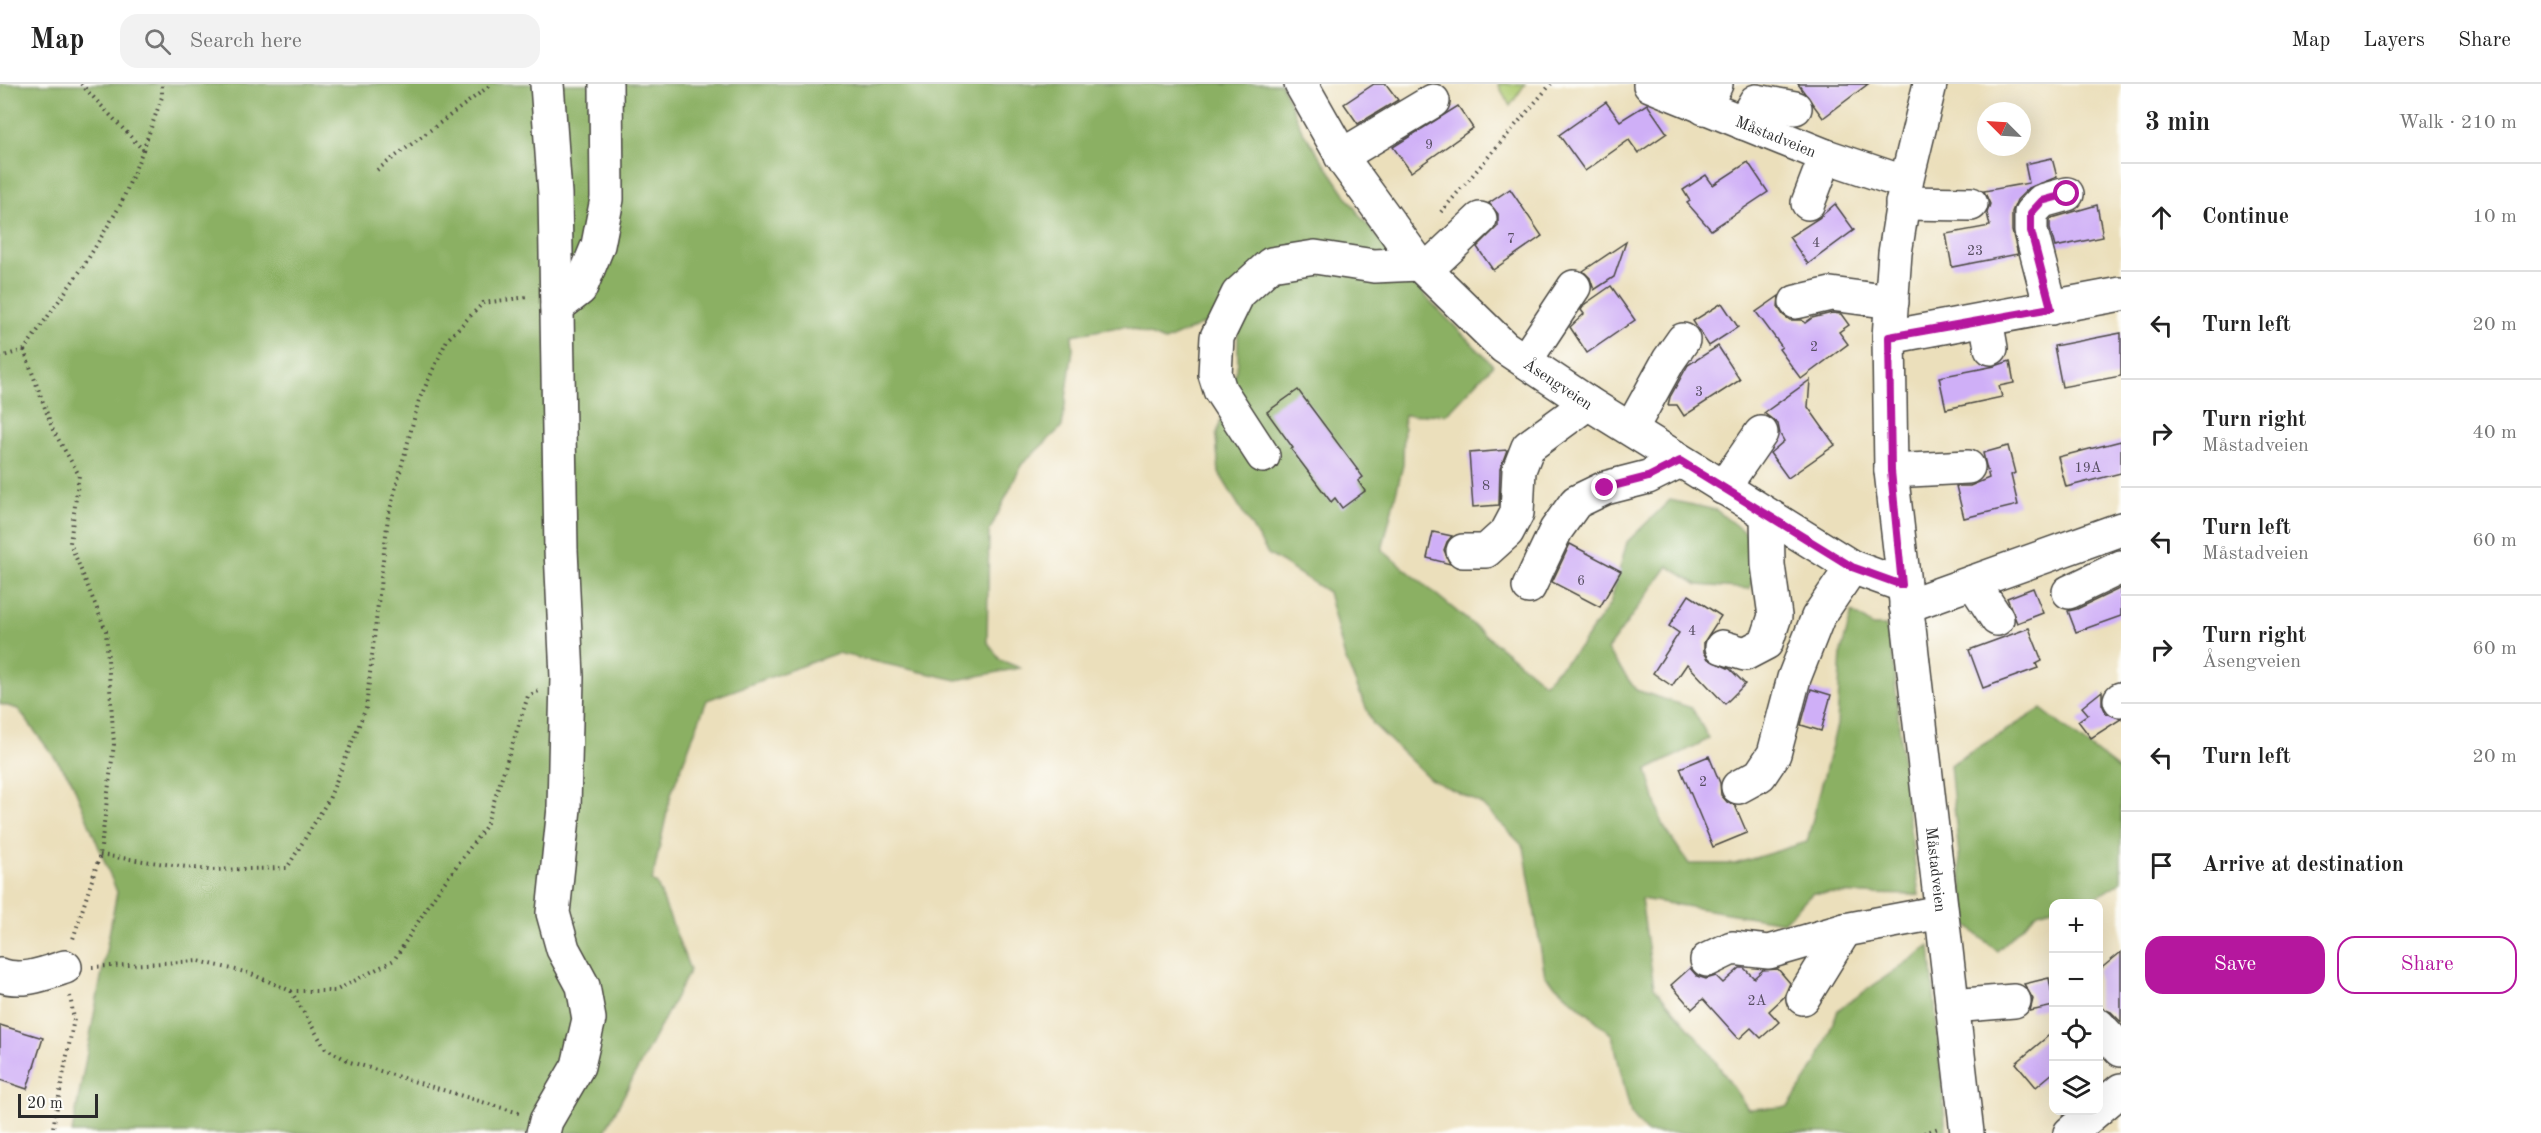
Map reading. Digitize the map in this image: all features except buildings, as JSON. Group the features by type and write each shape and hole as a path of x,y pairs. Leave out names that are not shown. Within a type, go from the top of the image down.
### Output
{"street":[{"path":"545,1127 578,1066 589,1019 583,986 563,949 554,913 564,808 567,677 561,550 555,194 548,84"},
{"path":"557,307 580,289 598,245 607,199 606,84"},
{"name":"Åsengveien","path":"1301,84 1341,156 1422,267 1504,348 1723,488 1904,596"},
{"name":"Måstadveien","path":"1930,84 1904,193 1895,253 1889,337 1891,471 1967,1133"},
{"name":"Måstadveien","path":"1650,85 1710,96 1743,123 1826,156 1904,193"},
{"path":"1341,156 1433,101"},
{"path":"1743,123 1756,101 1795,108"},
{"path":"1808,203 1826,156"},
{"path":"1904,193 1971,204"},
{"path":"2051,308 2031,231 2031,213 2042,201 2067,194"},
{"path":"1263,456 1220,390 1215,374 1217,337 1238,294 1271,264 1315,256 1374,266 1422,267 1480,219"},
{"path":"1525,361 1574,286"},
{"path":"1796,302 1831,294 1892,302"},
{"path":"1889,337 1989,334 2051,308 2120,297"},
{"path":"1631,429 1669,360 1683,340"},
{"path":"1463,551 1486,551 1507,532 1517,513 1519,470 1528,447 1588,403"},
{"path":"1723,488 1761,433"},
{"path":"1529,587 1556,530 1576,502 1605,488 1648,477 1680,461"},
{"path":"1891,471 1968,467"},
{"path":"1722,647 1744,654 1766,643 1775,616 1768,565 1767,515"},
{"path":"1904,596 1973,582 2121,530"},
{"path":"1738,787 1760,776 1774,754 1794,678 1818,617 1852,567"},
{"path":"2069,592 2121,567"},
{"path":"1973,582 1998,619"},
{"path":"1707,960 1732,948 1769,952 1845,930 1941,912"},
{"path":"1803,998 1845,930"},
{"path":"0,975 8,978 37,977 65,967"},
{"path":"1952,1006 2014,1001"},
{"path":"2103,1030 2121,1050"},
{"path":"2070,1133 2108,1108"}],"path":[{"path":"81,84 143,150"},
{"path":"0,357 24,350 85,264 121,204 162,97 162,84"},
{"path":"377,170 492,84"},
{"path":"1438,216 1551,84"},
{"path":"100,855 208,870 287,868 329,799 366,708 388,517 419,400 447,340 483,303 533,296 557,307"},
{"path":"24,350 53,430 79,475 70,543 106,631 114,744 100,855 65,967 74,1019 52,1133"},
{"path":"65,967 132,966 198,961 249,973 291,991 335,991 394,960 435,895 486,826 528,696 567,677"},
{"path":"291,991 325,1048 350,1062 545,1127"}],"green space":[{"path":"0,84 1281,84 1302,130 1360,216 1428,299 1493,365 1447,414 1404,415 1403,465 1382,550 1544,683 1580,647 1610,604 1627,542 1670,500 1716,510 1758,543 1750,589 1698,585 1668,566 1607,650 1636,690 1692,708 1709,739 1647,770 1662,824 1689,864 1735,864 1807,842 1837,725 1841,652 1852,612 1873,626 1886,626 1893,660 1906,800 1919,895 1813,893 1783,922 1641,899 1654,987 1707,1049 1748,1109 1788,1107 1816,1064 1838,1010 1930,946 1946,1133 1647,1133 1631,1114 1612,1035 1545,976 1524,847 1480,803 1430,779 1373,724 1345,658 1328,592 1268,554 1219,473 1216,436 1238,363 1238,328 1221,316 1165,341 1125,326 1072,335 1073,349 1062,427 1022,464 989,532 987,641 1000,660 1020,668 957,680 837,653 707,700 671,794 652,881 657,884 690,970 604,1133 72,1133 117,892 71,779 18,709 0,704"},
{"path":"1498,84 1525,84 1510,106"},
{"path":"2041,709 2121,771 2121,881 2089,899 2049,899 2049,909 2038,912 1997,951 1966,925 1950,765"}],"route":[{"path":"1605,488 1648,477 1680,461 1852,567 1902,585 1891,471 1889,337 2051,308 2031,231 2031,213 2042,201 2067,194"}]}
